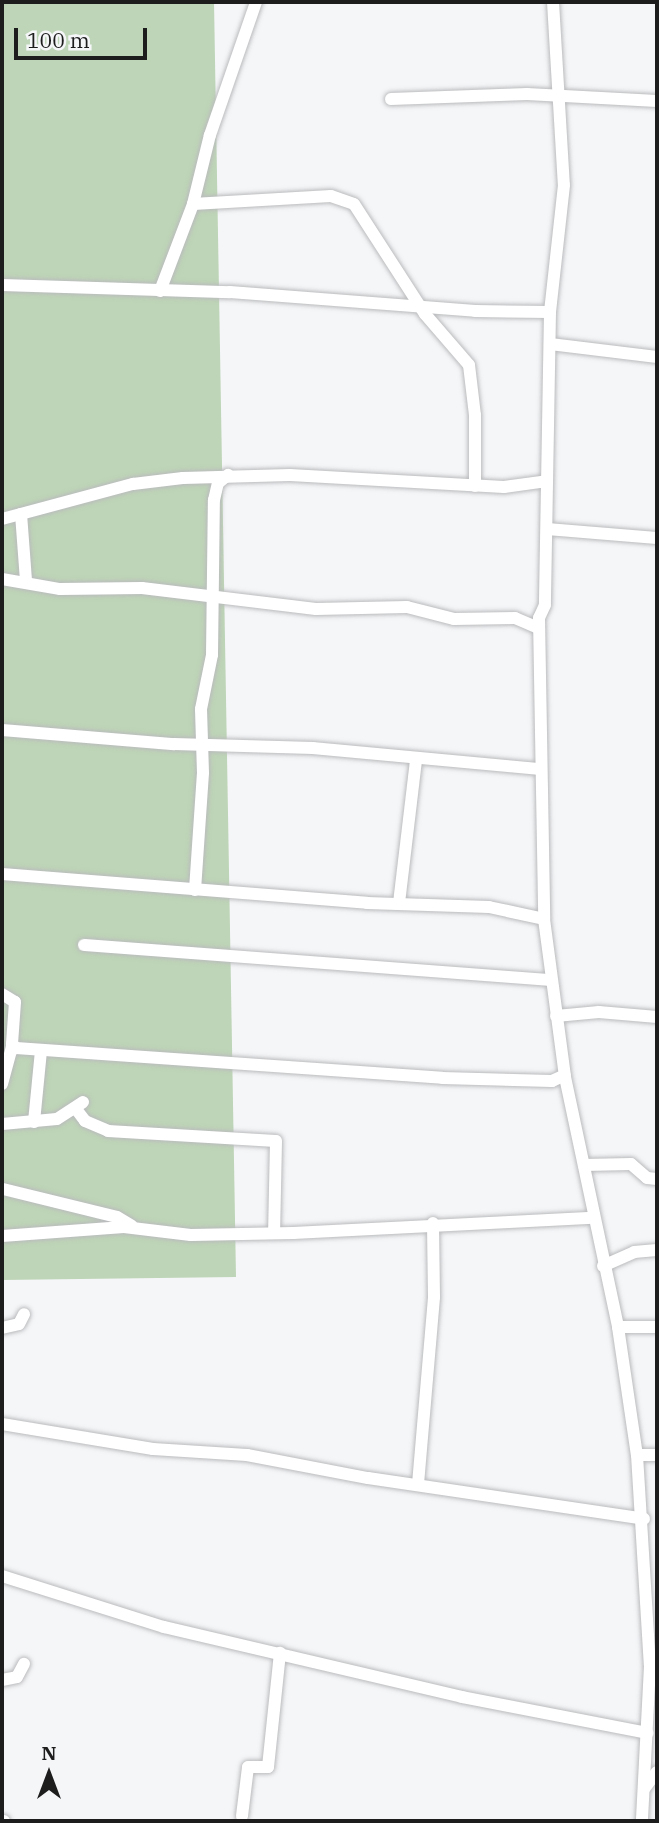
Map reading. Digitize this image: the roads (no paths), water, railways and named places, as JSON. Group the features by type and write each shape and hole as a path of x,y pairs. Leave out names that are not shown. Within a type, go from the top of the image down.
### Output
{"street":[{"path":"160,291 193,204 210,135 256,2"},
{"path":"553,2 564,185 550,312 545,605 539,628 544,919 550,980 565,1075 603,1266 618,1327 649,1523 653,1603 651,1742 642,1821"},
{"path":"391,99 560,95 657,101"},
{"path":"193,204 348,199 419,305 469,365 475,415 475,486"},
{"path":"2,285 550,312"},
{"path":"550,344 657,357"},
{"path":"195,890 202,695 212,655 216,489 228,475"},
{"path":"2,519 133,484 228,475 475,486 547,481"},
{"path":"21,513 26,580"},
{"path":"547,528 657,538"},
{"path":"2,579 26,580 60,589 142,588 326,609 407,607 454,620 515,618 539,628"},
{"path":"2,730 321,748 416,761 540,769"},
{"path":"399,904 416,761"},
{"path":"2,874 399,904 489,907 544,919"},
{"path":"85,946 550,980"},
{"path":"2,993 15,1002 12,1046 2,1084"},
{"path":"556,1016 599,1012 657,1017"},
{"path":"12,1046 41,1051 467,1079 552,1081 565,1075"},
{"path":"34,1122 41,1051"},
{"path":"2,1124 57,1119 80,1105 86,1121 108,1131 276,1141 274,1233"},
{"path":"584,1165 631,1164 647,1178 657,1179"},
{"path":"3,1189 117,1217 132,1227"},
{"path":"2,1236 132,1227 191,1235 274,1233 433,1223 593,1218"},
{"path":"418,1484 434,1297 433,1223"},
{"path":"603,1266 634,1252 657,1250"},
{"path":"2,1328 19,1324 24,1314"},
{"path":"618,1327 657,1327"},
{"path":"2,1424 152,1448 247,1455 649,1523"},
{"path":"637,1455 657,1455"},
{"path":"2,1576 164,1627 651,1742"},
{"path":"242,1816 248,1767 268,1767 280,1653"},
{"path":"2,1680 17,1677 24,1664"},
{"path":"644,1789 657,1772"}]}
